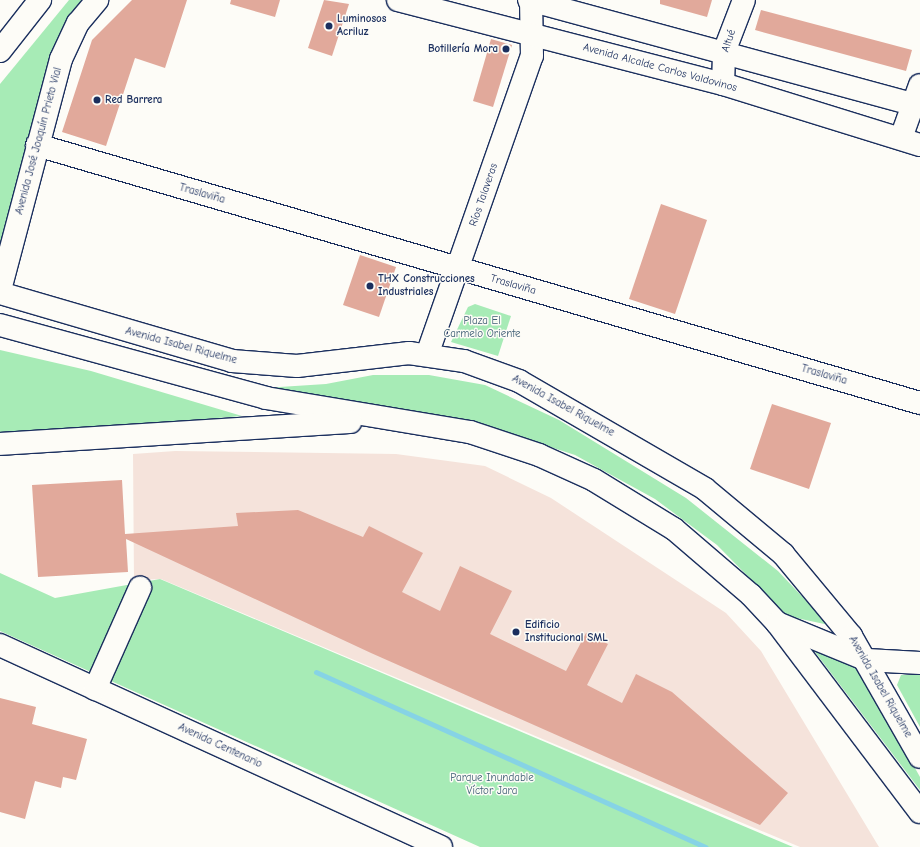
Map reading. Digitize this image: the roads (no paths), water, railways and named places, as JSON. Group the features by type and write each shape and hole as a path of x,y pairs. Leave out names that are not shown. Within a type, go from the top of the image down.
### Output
{"main road":[{"path":"0,51 40,0"},
{"name":"Avenida José Joaquín Prieto Vial","path":"0,290 37,145 67,42 97,0"},
{"name":"Avenida Alcalde Carlos Valdovinos","path":"398,0 722,84 911,141"},
{"path":"531,0 724,52 918,99 911,141"},
{"name":"Ríos Talaveras","path":"427,355 532,56 531,0"},
{"name":"Altué","path":"722,84 724,52 744,0"},
{"name":"Traslaviña","path":"37,145 458,270 920,403"},
{"name":"Avenida Isabel Riquelme","path":"0,293 209,356 256,365 297,366 390,354 427,355 483,366 520,381 705,489 758,531 804,576 834,612 867,660 920,757"},
{"path":"0,325 266,398 358,415 402,419 505,442 594,480 648,511 699,548 776,623 920,812"},
{"path":"0,444 402,419"},
{"path":"95,689 140,588"},
{"path":"776,623 867,660 920,663"},
{"name":"Avenida Centenario","path":"0,645 441,847"}],"waterway":[{"path":"316,672 706,847"}],"place":[{"name":"Luminosos Acriluz","path":"329,26"},
{"name":"Botillería Mora","path":"506,49"},
{"name":"Red Barrera","path":"97,100"},
{"name":"THX Construcciones Industriales","path":"370,286"},
{"name":"Edificio Institucional SML","path":"516,632"}],"park label":[{"name":"Plaza El Carmelo Oriente","path":"482,328"},
{"name":"Parque Inundable Víctor Jara","path":"492,785"}]}
